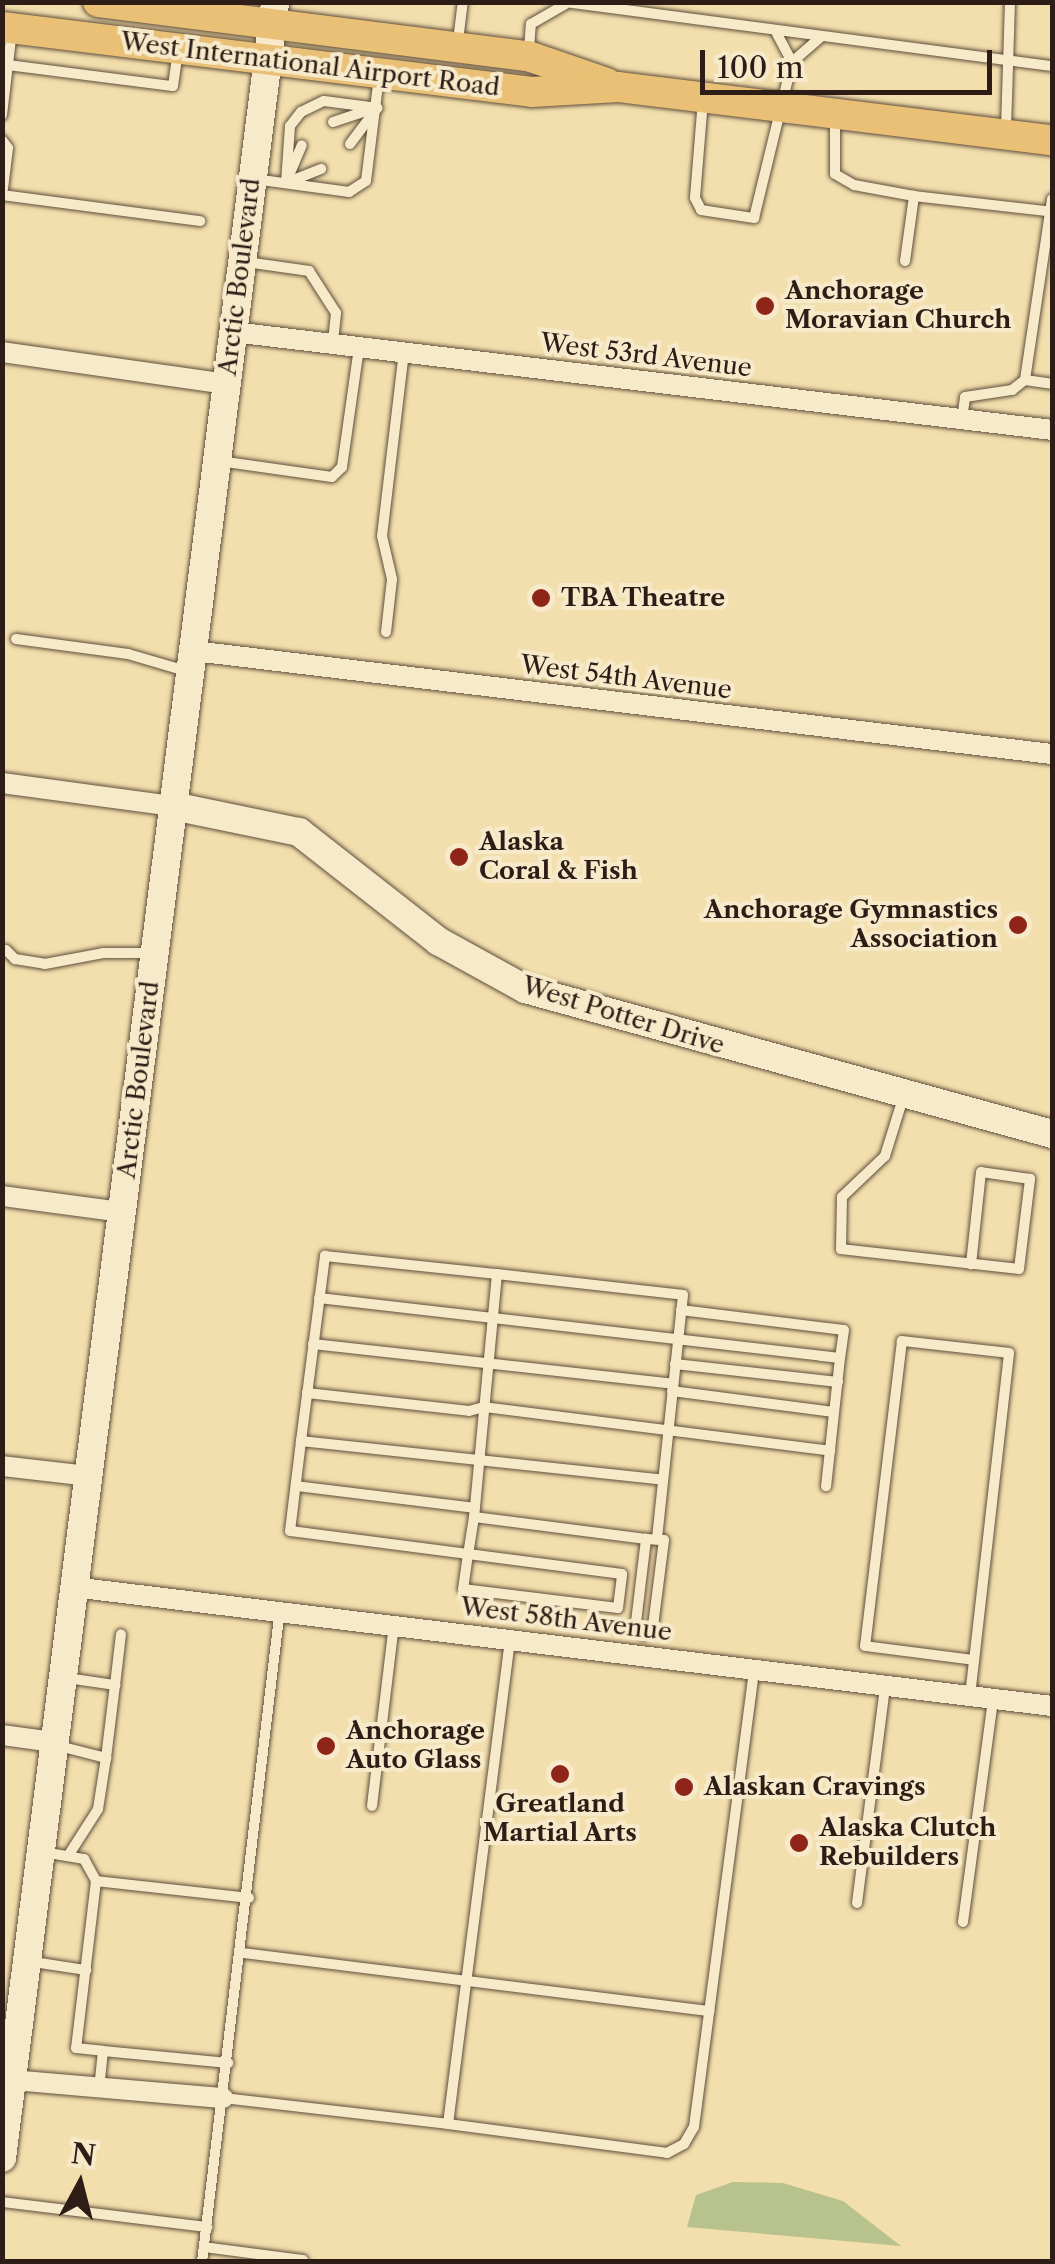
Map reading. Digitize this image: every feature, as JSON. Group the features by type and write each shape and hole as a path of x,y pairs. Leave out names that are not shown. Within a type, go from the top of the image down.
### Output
{"main road":[{"name":"West International Airport Road","path":"98,2 274,14 456,48 528,56 618,87"},
{"name":"Arctic Boulevard","path":"2,2158 27,1960 54,1854 53,1742 274,14"},
{"name":"West International Airport Road","path":"8,28 532,92 618,87 1052,140"},
{"name":"West Potter Drive","path":"173,806 298,832 438,941 525,989 1052,1134"}],"street":[{"name":"West 53rd Avenue","path":"233,332 1052,430"},
{"path":"2,352 226,384"},
{"name":"West 54th Avenue","path":"192,661 1052,754"},
{"path":"2,784 173,806"},
{"path":"2,1196 122,1212"},
{"path":"2,1466 88,1476"},
{"name":"West 58th Avenue","path":"73,1587 280,1608 510,1639 642,1645 754,1668 1052,1706"},
{"path":"2,1735 53,1742"},
{"path":"12,2080 223,2098"}],"lane":[{"path":"456,48 463,2"},
{"path":"1006,134 1010,2"},
{"path":"528,56 532,24 565,4 1052,66"},
{"path":"2,115 8,28"},
{"path":"704,98 696,198 701,210 754,218 792,62 777,34"},
{"path":"792,62 820,38"},
{"path":"8,65 173,86 178,49"},
{"path":"253,179 349,192 366,181 380,74"},
{"path":"286,183 290,126 301,112 324,100 378,108"},
{"path":"333,122 378,108"},
{"path":"350,144 378,108"},
{"path":"835,114 835,174 854,186 1046,211"},
{"path":"2,140 8,148 3,192 200,221"},
{"path":"286,183 302,146"},
{"path":"286,183 321,169"},
{"path":"905,261 914,196"},
{"path":"1026,380 1046,211 1052,199"},
{"path":"242,262 309,272 336,313 334,344"},
{"path":"217,461 332,477 342,467 359,347"},
{"path":"386,632 392,579 382,536 404,352"},
{"path":"962,419 966,397 1012,390 1026,380 1052,384"},
{"path":"16,639 192,661"},
{"path":"6,950 15,958 45,964 115,952 155,953"},
{"path":"904,1094 885,1156 842,1197 841,1249 1019,1270 1030,1178 981,1172 971,1264"},
{"path":"642,1576 290,1531 325,1256 682,1295 656,1539 653,1626 642,1645"},
{"path":"497,1274 463,1589 618,1608 622,1574"},
{"path":"320,1298 840,1358"},
{"path":"681,1310 844,1330 826,1486"},
{"path":"970,1696 1010,1353 902,1341 865,1646 974,1660"},
{"path":"314,1344 673,1387 834,1412"},
{"path":"675,1364 838,1382"},
{"path":"307,1393 469,1411 484,1407 830,1451"},
{"path":"301,1441 663,1480"},
{"path":"296,1486 656,1539"},
{"path":"642,1645 636,1622 642,1576 656,1539"},
{"path":"202,2262 243,1953 280,1608"},
{"path":"372,1806 394,1624"},
{"path":"54,1854 98,1809 121,1634"},
{"path":"448,2124 510,1639"},
{"path":"223,2098 667,2152 684,2144 694,2127 754,1668"},
{"path":"61,1678 115,1684"},
{"path":"857,1903 885,1685"},
{"path":"963,1922 993,1698"},
{"path":"53,1742 106,1758"},
{"path":"54,1854 84,1858 96,1881 76,2048 228,2062"},
{"path":"96,1881 249,1898"},
{"path":"243,1953 709,2011"},
{"path":"27,1960 86,1970"},
{"path":"98,2087 103,2051"},
{"path":"2,2202 207,2228"},
{"path":"204,2248 303,2260"}],"green space":[{"path":"733,2182 783,2183 843,2201 901,2246 687,2227 696,2195"}],"place":[{"name":"Anchorage Moravian Church","path":"765,306"},
{"name":"TBA Theatre","path":"541,598"},
{"name":"Alaska Coral & Fish","path":"459,857"},
{"name":"Anchorage Gymnastics Association","path":"1018,925"},
{"name":"Anchorage Auto Glass","path":"326,1746"},
{"name":"Greatland Martial Arts","path":"560,1774"},
{"name":"Alaskan Cravings","path":"684,1787"},
{"name":"Alaska Clutch Rebuilders","path":"799,1843"}]}
